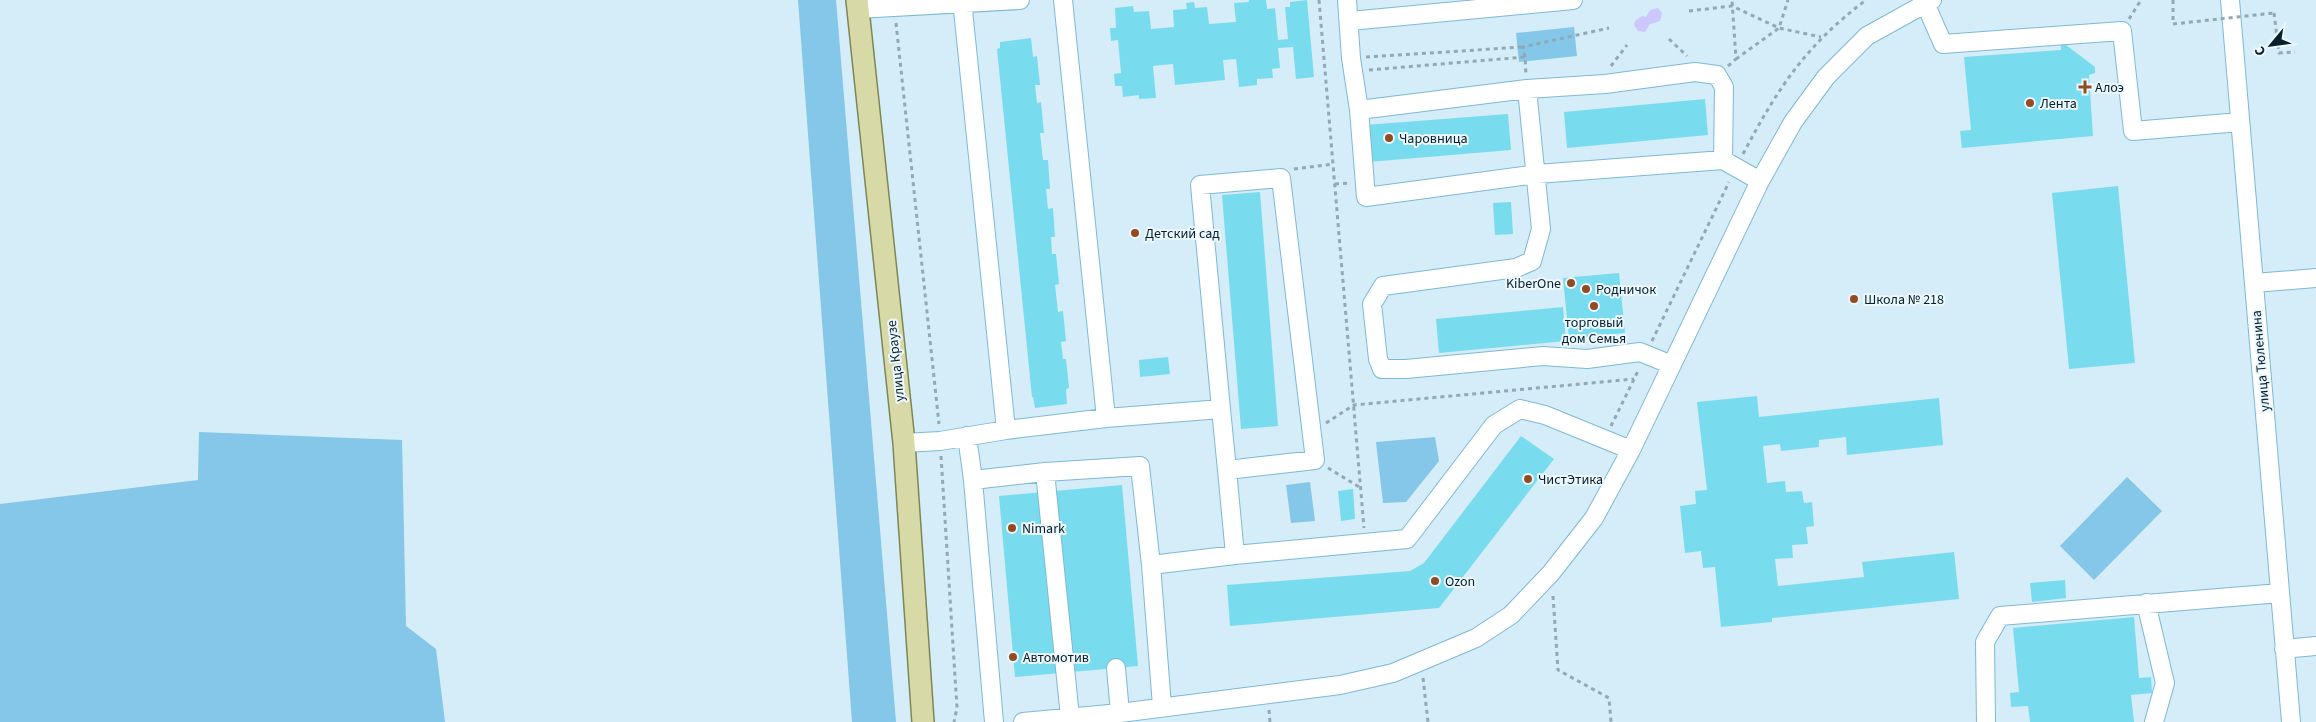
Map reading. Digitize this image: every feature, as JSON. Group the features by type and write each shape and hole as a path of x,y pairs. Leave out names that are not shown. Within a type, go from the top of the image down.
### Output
{"main road":[{"name":"улица Краузе","path":"857,4 904,443 923,722"}],"street":[{"path":"857,4 894,8 962,2 1020,0"},
{"path":"1063,0 1106,418"},
{"path":"1347,0 1366,197 1537,174 1729,163 1760,181"},
{"path":"1350,21 1573,0"},
{"name":"улица Тюленина","path":"2230,0 2291,722"},
{"path":"1023,722 1340,685 1393,673 1476,638 1511,615 1551,573 1594,518 1631,450 1760,181 1793,122 1826,77 1867,36 1901,7 1929,1 1943,44 2122,31 2133,131 2240,122"},
{"path":"962,2 1006,430"},
{"path":"1359,110 1527,89 1605,84 1695,72 1718,75 1724,87 1729,163"},
{"path":"1527,89 1541,229 1532,261 1516,268 1383,286 1372,304 1378,359 1382,369 1406,369 1543,356 1587,359 1640,352 1672,365"},
{"path":"1227,470 1315,460 1281,178 1200,185 1221,409 1227,470 1236,555"},
{"path":"2254,283 2316,278"},
{"path":"904,443 940,441 1006,430 1106,418 1221,409"},
{"path":"1151,565 1407,539 1494,425 1520,409 1544,415 1631,450"},
{"path":"967,436 973,480 994,722"},
{"path":"973,480 1045,472 1140,466 1151,565 1162,706"},
{"path":"1045,472 1070,717"},
{"path":"1986,722 1985,642 2000,616 2280,593"},
{"path":"2146,603 2165,683 2154,722"},
{"path":"2284,649 2316,646"},
{"path":"1116,668 1120,712"}],"path":[{"path":"1319,0 1365,544"},
{"path":"1732,0 1736,59"},
{"path":"1718,75 1736,59 1779,28 1788,0"},
{"path":"1605,438 1646,354 1729,163 1802,58 1836,23 1866,0"},
{"path":"2173,0 2173,24 2274,13 2279,53 2295,52"},
{"path":"1689,11 1732,6 1779,28 1822,37"},
{"path":"894,8 940,441 957,708 954,722"},
{"path":"1352,65 1523,47 1609,28"},
{"path":"1605,84 1611,66 1628,46"},
{"path":"1523,47 1527,89"},
{"path":"1352,65 1525,57"},
{"path":"1281,178 1294,168 1333,164"},
{"path":"1313,431 1354,405 1634,379"},
{"path":"1315,460 1361,488"},
{"path":"1551,573 1558,670 1609,698 1611,722"},
{"path":"1421,661 1428,722"}],"shaded area":[{"path":"798,0 836,0 896,722 852,722"},
{"path":"1658,8 1662,13 1660,21 1650,24 1645,32 1638,31 1634,25 1635,21 1642,16 1646,17 1650,10"},
{"path":"1574,27 1577,56 1519,62 1516,33"},
{"path":"199,432 402,440 406,626 436,649 445,722 0,722 0,504 198,480"},
{"path":"1435,437 1439,461 1406,502 1383,503 1376,442"},
{"path":"2127,477 2162,511 2094,580 2060,546"},
{"path":"1310,482 1315,521 1291,523 1286,485"}],"building":[{"path":"1249,0 1266,0 1267,9 1275,8 1278,40 1288,39 1285,7 1290,7 1290,2 1307,0 1314,77 1296,79 1293,47 1278,48 1280,68 1272,69 1273,78 1257,79 1257,85 1239,87 1236,59 1223,60 1225,80 1175,85 1173,64 1153,66 1156,98 1139,99 1139,95 1123,97 1122,86 1115,86 1114,74 1121,73 1118,40 1111,41 1110,28 1116,28 1115,8 1133,6 1134,12 1149,11 1151,29 1174,27 1173,10 1187,9 1186,3 1194,2 1195,8 1207,7 1209,24 1236,22 1234,3 1249,2"},
{"path":"1031,38 1033,57 1037,56 1040,85 1035,85 1037,103 1041,102 1044,133 1040,133 1043,160 1048,160 1050,189 1046,189 1048,209 1053,208 1055,237 1051,237 1052,254 1056,254 1059,284 1055,285 1058,312 1063,311 1066,341 1061,342 1063,359 1066,359 1069,388 1066,389 1067,404 1035,408 1032,397 997,49 1000,48 1000,42"},
{"name":"Лента","path":"2061,44 2066,45 2095,67 2095,73 2089,75 2093,136 1962,148 1960,131 1971,130 1964,57 2061,50"},
{"path":"1705,99 1708,135 1567,148 1564,112"},
{"path":"1508,114 1511,150 1368,162 1365,125"},
{"path":"2118,186 2135,363 2069,369 2052,193"},
{"path":"1260,192 1278,426 1241,429 1222,195"},
{"path":"1511,202 1513,234 1495,235 1493,203"},
{"name":"торговый дом Семья","path":"1619,273 1625,333 1569,339 1563,278"},
{"path":"1563,307 1566,341 1439,353 1436,319"},
{"path":"1168,357 1170,374 1140,377 1139,360"},
{"path":"1757,396 1759,417 1939,398 1943,445 1847,455 1846,437 1819,440 1819,447 1781,451 1780,444 1763,446 1767,483 1785,481 1786,492 1802,491 1804,503 1812,502 1814,526 1806,527 1808,544 1792,545 1793,558 1775,559 1778,586 1864,577 1862,562 1954,552 1959,599 1772,618 1772,622 1721,627 1715,567 1703,568 1701,551 1685,553 1680,506 1696,504 1695,491 1707,490 1697,402"},
{"path":"1521,436 1554,459 1439,608 1230,626 1227,585 1410,571 1424,563"},
{"path":"1122,485 1138,666 1015,677 999,496"},
{"path":"1353,489 1355,519 1341,521 1338,491"},
{"path":"2065,580 2066,598 2032,602 2030,583"},
{"path":"2134,617 2139,678 2151,677 2152,693 2131,695 2134,722 2030,722 2028,706 2011,707 2010,693 2019,692 2013,628"}],"place":[{"name":"Алоэ","path":"2085,87"},
{"name":"Лента","path":"2030,103"},
{"name":"Чаровница","path":"1389,138"},
{"name":"Детский сад","path":"1135,233"},
{"name":"KiberOne","path":"1571,283"},
{"name":"Родничок","path":"1586,289"},
{"name":"Школа № 218","path":"1854,299"},
{"name":"торговый дом Семья","path":"1594,306"},
{"name":"ЧистЭтика","path":"1528,479"},
{"name":"Nimark","path":"1012,528"},
{"name":"Ozon","path":"1435,581"},
{"name":"Автомотив","path":"1013,657"}]}
